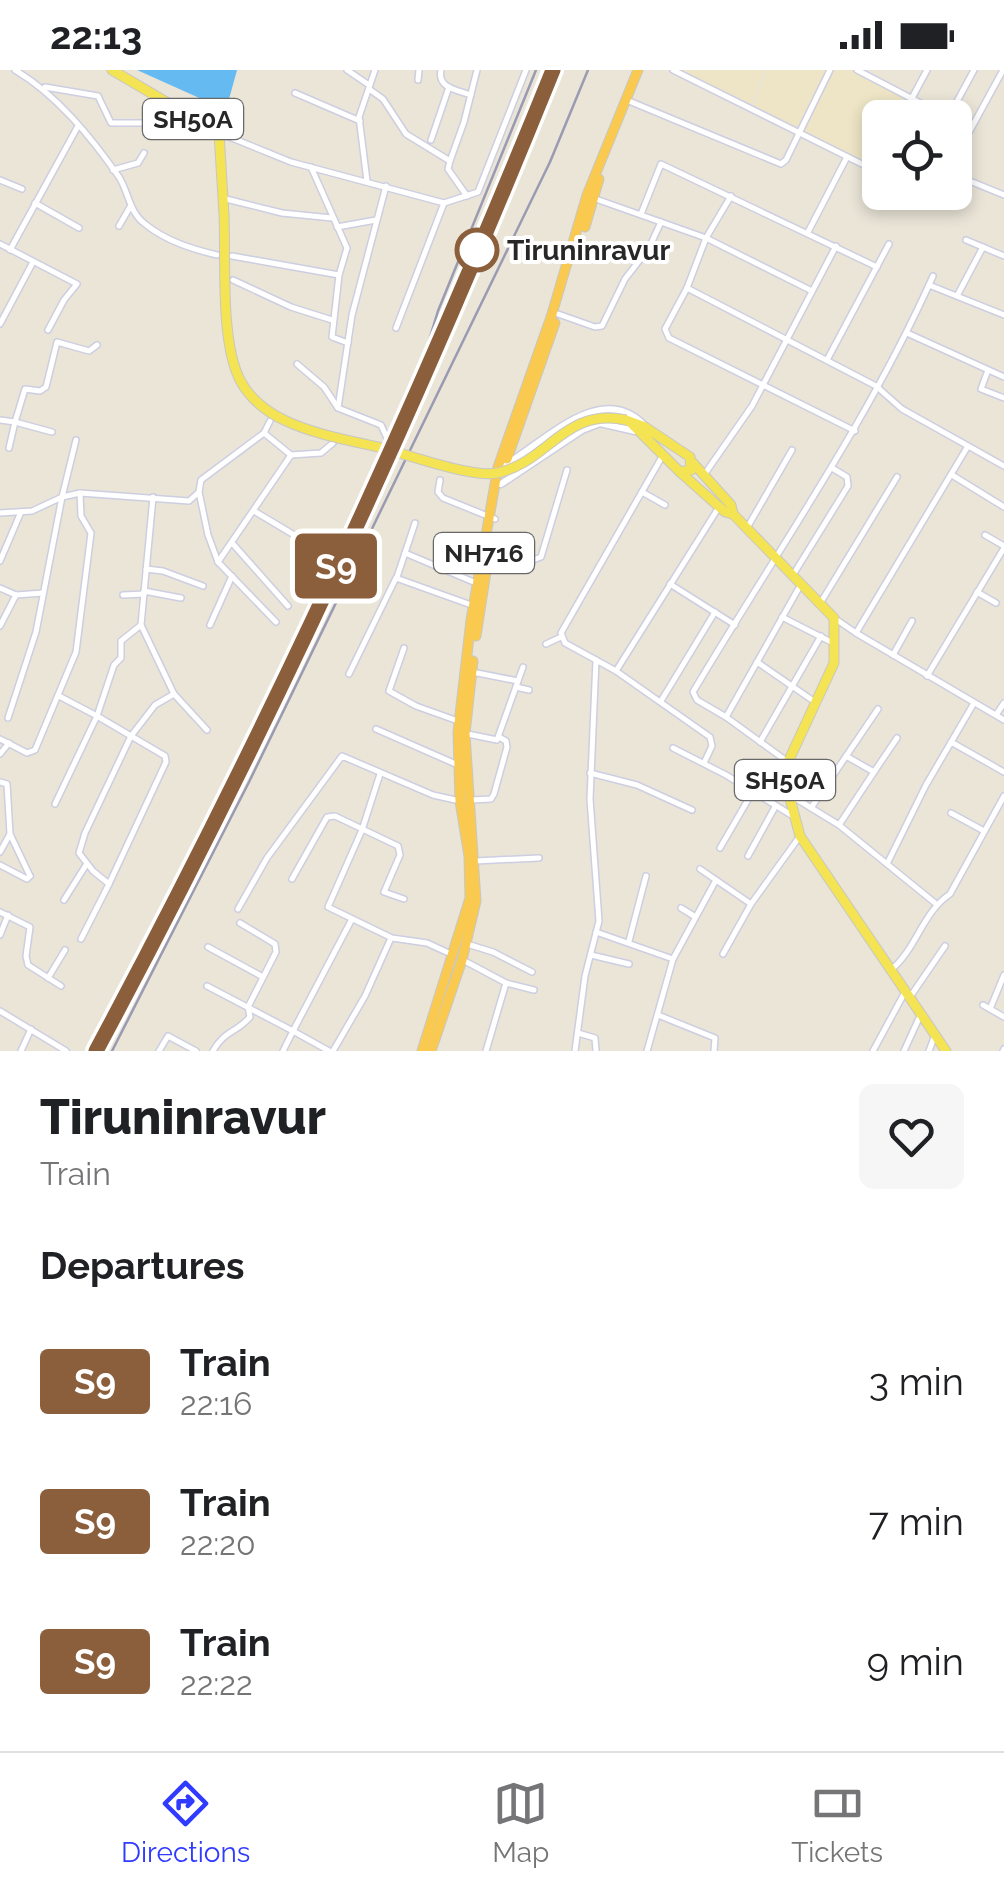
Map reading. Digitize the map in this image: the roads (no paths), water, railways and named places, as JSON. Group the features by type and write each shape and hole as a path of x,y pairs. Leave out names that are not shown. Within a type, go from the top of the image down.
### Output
{"highway":[{"name":"NH716","path":"422,1051 466,944 476,900 475,860 458,765 474,606 492,518 505,464 558,314 593,198 641,70"},
{"name":"NH716","path":"430,1051 458,957 470,898 461,729 490,546 498,467 552,314 592,182 641,70"}],"main road":[{"name":"SH50A","path":"112,70 219,133 229,344 235,368 250,396 282,419 299,427 484,473 498,473 531,457 579,423 601,416 629,422 643,430"},
{"path":"643,430 690,457 732,505 732,514"},
{"path":"643,430 662,455 747,528 791,578 834,618"},
{"path":"680,472 691,470 693,462"},
{"name":"SH50A","path":"834,618 834,663 788,762 785,780 793,816 800,836 946,1051"}],"street":[{"path":"15,70 44,87 78,126 121,180 130,207 144,224 184,247 217,255"},
{"path":"347,70 383,98 406,134 450,160"},
{"path":"367,181 360,121 375,70"},
{"path":"418,80 419,70"},
{"path":"441,70 441,82 471,95"},
{"path":"467,196 448,169 477,70"},
{"path":"219,133 310,167 444,203 478,192 526,70"},
{"path":"673,70 862,165"},
{"path":"630,101 774,164 786,160 830,70"},
{"path":"857,70 916,100"},
{"path":"912,98 927,70"},
{"path":"959,100 974,70"},
{"path":"972,126 1002,70"},
{"path":"431,140 449,86"},
{"path":"44,87 98,96 110,123 160,123 182,114"},
{"path":"296,93 360,121"},
{"path":"10,250 78,126"},
{"path":"113,170 138,163 144,153"},
{"path":"808,232 847,157"},
{"path":"640,214 662,164 877,267"},
{"path":"310,167 347,248 339,275 332,337 349,343"},
{"path":"0,180 22,189"},
{"path":"972,182 1004,195"},
{"path":"338,408 352,315 386,186"},
{"path":"731,195 706,238 687,288 665,329 669,338 854,431"},
{"path":"223,198 282,213 332,218"},
{"path":"593,198 706,238 812,291"},
{"path":"35,203 79,228"},
{"path":"396,328 444,203"},
{"path":"119,226 130,207"},
{"path":"337,227 376,220"},
{"path":"558,314 602,326 625,279 650,248 662,221"},
{"path":"966,240 1004,256"},
{"path":"0,244 76,284 48,330"},
{"path":"827,360 889,244"},
{"path":"704,476 764,385 836,246"},
{"path":"957,296 983,247"},
{"path":"232,256 339,275"},
{"path":"0,324 33,262"},
{"path":"788,762 726,716 697,700 693,692 854,431 933,276"},
{"path":"233,280 332,320"},
{"path":"929,284 1004,315"},
{"path":"687,288 876,386 902,409 1004,466"},
{"path":"907,333 1004,377"},
{"path":"8,448 22,390 40,391 46,387 57,342 90,351 97,345"},
{"path":"298,364 338,408 381,424 386,438"},
{"path":"988,370 981,389 1004,398"},
{"path":"505,464 587,412 616,409 633,415 643,430"},
{"path":"0,420 52,432"},
{"path":"270,421 264,433 201,480 200,492 218,562 276,622"},
{"path":"501,484 582,430 600,423 643,430"},
{"path":"264,433 291,454 321,453 333,442"},
{"path":"8,718 36,632 76,440"},
{"path":"856,633 968,446"},
{"path":"747,528 792,450"},
{"path":"218,562 291,454"},
{"path":"546,644 561,636 662,455"},
{"path":"791,578 848,486 847,477 832,468"},
{"path":"490,546 530,561 541,558 567,470"},
{"path":"952,475 1004,507"},
{"path":"819,605 897,477"},
{"path":"440,480 438,492 443,498 492,518"},
{"path":"0,513 32,512 80,492 188,501 200,492"},
{"path":"0,739 31,753 76,652 91,534 81,516 80,492"},
{"path":"642,492 665,506"},
{"path":"154,497 141,625 174,694 207,730"},
{"path":"616,672 719,507"},
{"path":"254,511 316,548"},
{"path":"0,561 21,512"},
{"path":"350,674 396,578 415,523"},
{"path":"926,676 1004,546 985,535"},
{"path":"233,544 288,606"},
{"path":"405,552 478,584"},
{"path":"146,569 203,586"},
{"path":"210,625 232,576"},
{"path":"396,578 474,606"},
{"path":"670,584 735,625"},
{"path":"726,716 800,586"},
{"path":"0,588 16,596 42,593"},
{"path":"977,592 996,604"},
{"path":"123,595 144,593 181,598"},
{"path":"0,626 16,596"},
{"path":"661,700 714,612"},
{"path":"782,617 836,644"},
{"path":"834,618 1004,720"},
{"path":"893,655 912,621"},
{"path":"56,804 98,716 114,664 121,658 122,641 141,625"},
{"path":"561,636 661,700 710,737 712,746 704,764"},
{"path":"759,743 821,636"},
{"path":"404,648 389,691 461,729 494,741 499,737 523,667"},
{"path":"576,1051 598,898 590,774 596,660"},
{"path":"758,662 815,702"},
{"path":"472,672 529,690"},
{"path":"110,884 86,865 79,853 85,833 130,736 155,706 174,694"},
{"path":"59,696 167,758 81,939"},
{"path":"887,864 974,703"},
{"path":"996,716 1004,703"},
{"path":"811,808 878,709"},
{"path":"376,729 458,765"},
{"path":"238,909 267,858 338,759 348,757 433,795 492,799 507,747 499,737"},
{"path":"839,825 896,738"},
{"path":"951,742 1004,772"},
{"path":"0,754 9,743"},
{"path":"673,748 793,816"},
{"path":"846,756 874,772"},
{"path":"380,774 362,830 328,908 392,938 426,943 506,983 534,990"},
{"path":"590,774 637,785 692,810"},
{"path":"0,782 6,784 3,804 10,834 30,876 24,877 0,865"},
{"path":"720,848 752,793"},
{"path":"788,794 839,825 935,904"},
{"path":"891,970 903,960 935,904 950,894 1004,796"},
{"path":"748,856 775,808"},
{"path":"951,814 984,831"},
{"path":"292,879 328,817 336,816 400,849 384,892 404,899"},
{"path":"1,849 10,834"},
{"path":"723,954 751,904 800,836"},
{"path":"475,860 539,858"},
{"path":"64,900 86,865"},
{"path":"700,869 751,904"},
{"path":"629,941 646,876"},
{"path":"647,1051 674,959 716,880"},
{"path":"682,908 694,916"},
{"path":"0,912 30,927 26,961 33,970 61,986"},
{"path":"0,935 8,916"},
{"path":"282,1051 352,919"},
{"path":"213,1051 222,1036 246,1022 248,1007 277,948 240,923"},
{"path":"596,932 674,959"},
{"path":"207,986 331,1051 365,996 392,938"},
{"path":"466,944 493,952 532,972"},
{"path":"873,1051 908,994 945,946"},
{"path":"208,947 263,977"},
{"path":"48,978 65,950"},
{"path":"591,955 629,964"},
{"path":"990,1009 1004,975"},
{"path":"486,1051 506,983"},
{"path":"983,1005 1004,1017"},
{"path":"0,1011 66,1051"},
{"path":"904,1051 922,1014"},
{"path":"658,1015 715,1038 714,1051"},
{"path":"20,1051 30,1029"},
{"path":"578,1033 595,1038 596,1051"},
{"path":"929,1051 935,1035"},
{"path":"159,1051 168,1036 196,1051"}],"water":[{"path":"137,70 237,70 226,110"}],"railway":[{"path":"427,347 536,70"},
{"path":"411,415 558,70"},
{"path":"112,1051 249,782 550,162 588,70"},
{"path":"221,806 412,399"}],"train":[{"name":"S9","path":"96,1051 216,817 361,513 553,70"}],"place":[{"name":"Tiruninravur","path":"477,250"}]}
